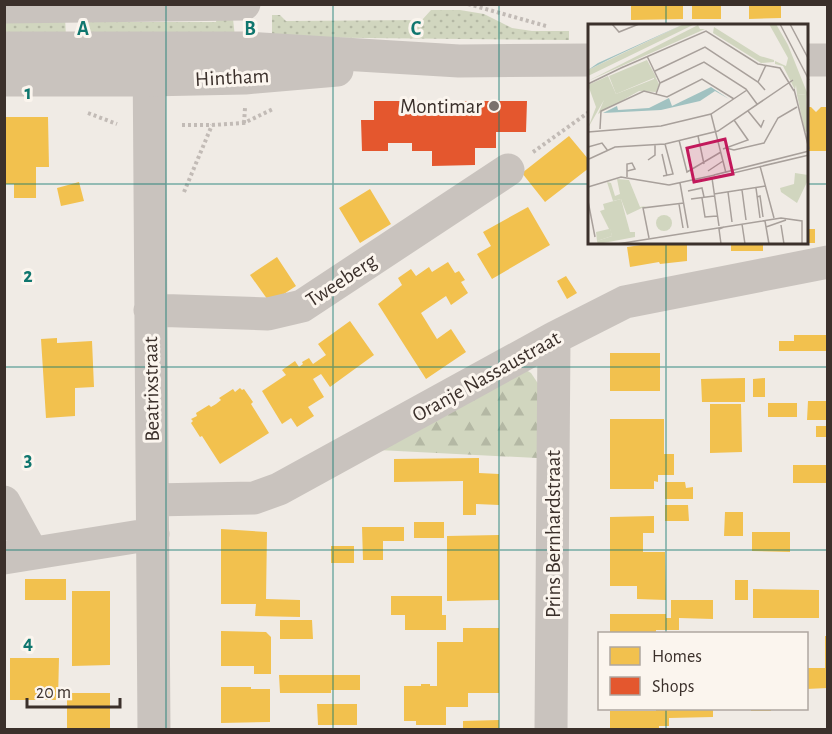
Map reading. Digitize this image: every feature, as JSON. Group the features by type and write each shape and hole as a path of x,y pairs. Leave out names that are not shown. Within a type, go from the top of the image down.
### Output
{"street":[{"path":"4,7 244,4"},
{"name":"Hintham","path":"4,48 148,65"},
{"name":"Hintham","path":"4,80 148,65 244,48 459,61 588,60"},
{"path":"808,60 828,60"},
{"name":"Beatrixstraat","path":"148,65 154,729"},
{"name":"Tweeberg","path":"150,310 268,314 302,306 508,170"},
{"name":"Oranje Nassaustraat","path":"153,500 254,498 279,489 554,338 625,302 828,262"},
{"name":"Prins Bernhardstraat","path":"551,729 554,338"},
{"path":"4,502 18,555 153,534"}],"path":[{"path":"468,4 544,26 555,26"},
{"path":"508,170 588,113"}],"green space":[{"path":"431,10 460,10 484,14 512,28 532,31 569,31 569,40 272,37 272,15 280,15 286,21 422,20"},
{"path":"86,16 123,22 216,22 217,17 233,19 235,37 87,37"},
{"path":"11,17 65,17 66,37 5,37 4,24"},
{"path":"521,367 531,373 539,385 537,458 378,450"}],"building: Homes":[{"path":"631,4 683,4 683,19 631,20"},
{"path":"692,4 721,4 721,19 692,19"},
{"path":"749,4 781,4 781,18 749,19"},
{"path":"808,107 816,112 821,107 828,107 828,151 808,151"},
{"path":"4,117 48,117 49,167 36,167 36,198 14,198 14,184 4,184"},
{"path":"569,136 588,159 588,169 545,202 522,173"},
{"path":"79,182 84,201 61,206 57,188"},
{"path":"370,189 391,224 360,243 339,208"},
{"path":"528,207 550,245 492,279 477,254 491,246 483,232"},
{"path":"808,229 815,229 815,243 808,243"},
{"path":"648,244 687,244 687,261 660,264 659,262 630,267 627,247"},
{"path":"731,244 763,244 763,251 731,251"},
{"path":"277,257 296,286 270,303 250,275"},
{"path":"448,262 455,273 459,271 465,280 461,282 468,293 451,305 446,296 421,313 437,339 451,329 466,352 426,379 378,304 402,285 398,278 411,269 416,276 429,267 432,272"},
{"path":"566,276 577,293 567,299 557,281"},
{"path":"350,321 374,355 330,387 321,374 313,379 324,397 308,407 314,416 297,427 291,418 282,424 262,391 286,375 282,370 295,361 299,367 309,358 313,364 326,355 318,344"},
{"path":"794,335 826,335 826,351 779,351 779,341 794,341"},
{"path":"57,338 57,343 92,341 94,387 75,388 75,416 46,418 41,339"},
{"path":"610,353 660,353 660,391 610,391"},
{"path":"745,378 745,402 702,402 701,379"},
{"path":"765,378 765,397 753,397 753,379"},
{"path":"240,388 244,389 253,402 251,404 269,433 220,464 202,436 200,437 191,419 209,405 211,407 216,404 221,400 219,398 233,389 235,392"},
{"path":"808,401 828,401 828,420 807,420"},
{"path":"768,403 797,403 797,417 768,417"},
{"path":"710,404 741,404 742,452 710,453"},
{"path":"610,419 664,419 664,454 674,454 674,475 658,475 658,482 654,481 654,489 610,489"},
{"path":"816,426 828,426 828,437 816,437"},
{"path":"479,458 479,473 499,474 499,505 476,504 476,515 463,515 463,481 394,482 394,459"},
{"path":"793,465 828,465 828,483 793,483"},
{"path":"665,482 685,482 686,488 693,487 693,499 665,499"},
{"path":"665,505 688,505 689,521 665,521"},
{"path":"725,512 743,512 743,536 724,536"},
{"path":"654,516 654,533 643,533 643,552 665,552 666,600 637,599 637,586 610,586 610,517"},
{"path":"414,522 444,522 444,538 414,538"},
{"path":"362,527 404,527 404,541 383,541 383,560 363,560"},
{"path":"221,529 267,532 266,599 300,600 300,617 255,616 256,604 221,604"},
{"path":"752,532 790,532 790,552 752,551"},
{"path":"499,535 499,600 447,601 447,536"},
{"path":"331,546 354,546 354,563 331,563"},
{"path":"25,579 66,579 66,600 25,600"},
{"path":"735,580 748,580 748,600 735,600"},
{"path":"753,589 819,590 819,618 753,618"},
{"path":"72,591 110,591 110,665 72,666"},
{"path":"391,596 442,596 442,615 446,615 446,630 405,630 405,615 391,615"},
{"path":"671,600 713,600 713,619 679,618 679,630 610,632 610,614 666,614 666,618 671,618"},
{"path":"280,620 312,620 313,639 280,639"},
{"path":"463,628 499,628 499,693 468,693 468,707 446,707 446,725 416,725 416,721 404,721 404,686 430,684 430,686 437,686 437,642 463,642"},
{"path":"221,631 266,632 271,637 271,674 254,674 254,666 221,666"},
{"path":"825,636 828,636 828,688 808,689 808,668 825,668"},
{"path":"10,658 59,658 58,700 10,700"},
{"path":"279,675 360,675 360,690 331,690 331,693 280,693"},
{"path":"221,687 270,689 270,722 221,723"},
{"path":"67,693 110,693 110,730 67,730"},
{"path":"317,704 357,704 357,725 318,725"},
{"path":"713,710 713,717 669,718 669,726 659,726 659,730 610,730 610,711"},
{"path":"499,720 499,730 463,730 463,721"}],"building: Shops":[{"path":"374,101 527,101 526,132 496,132 496,148 475,148 475,165 432,166 432,151 412,151 412,143 388,143 388,151 362,151 361,120 374,120"}],"place":[{"name":"Montimar","path":"494,106"}]}
